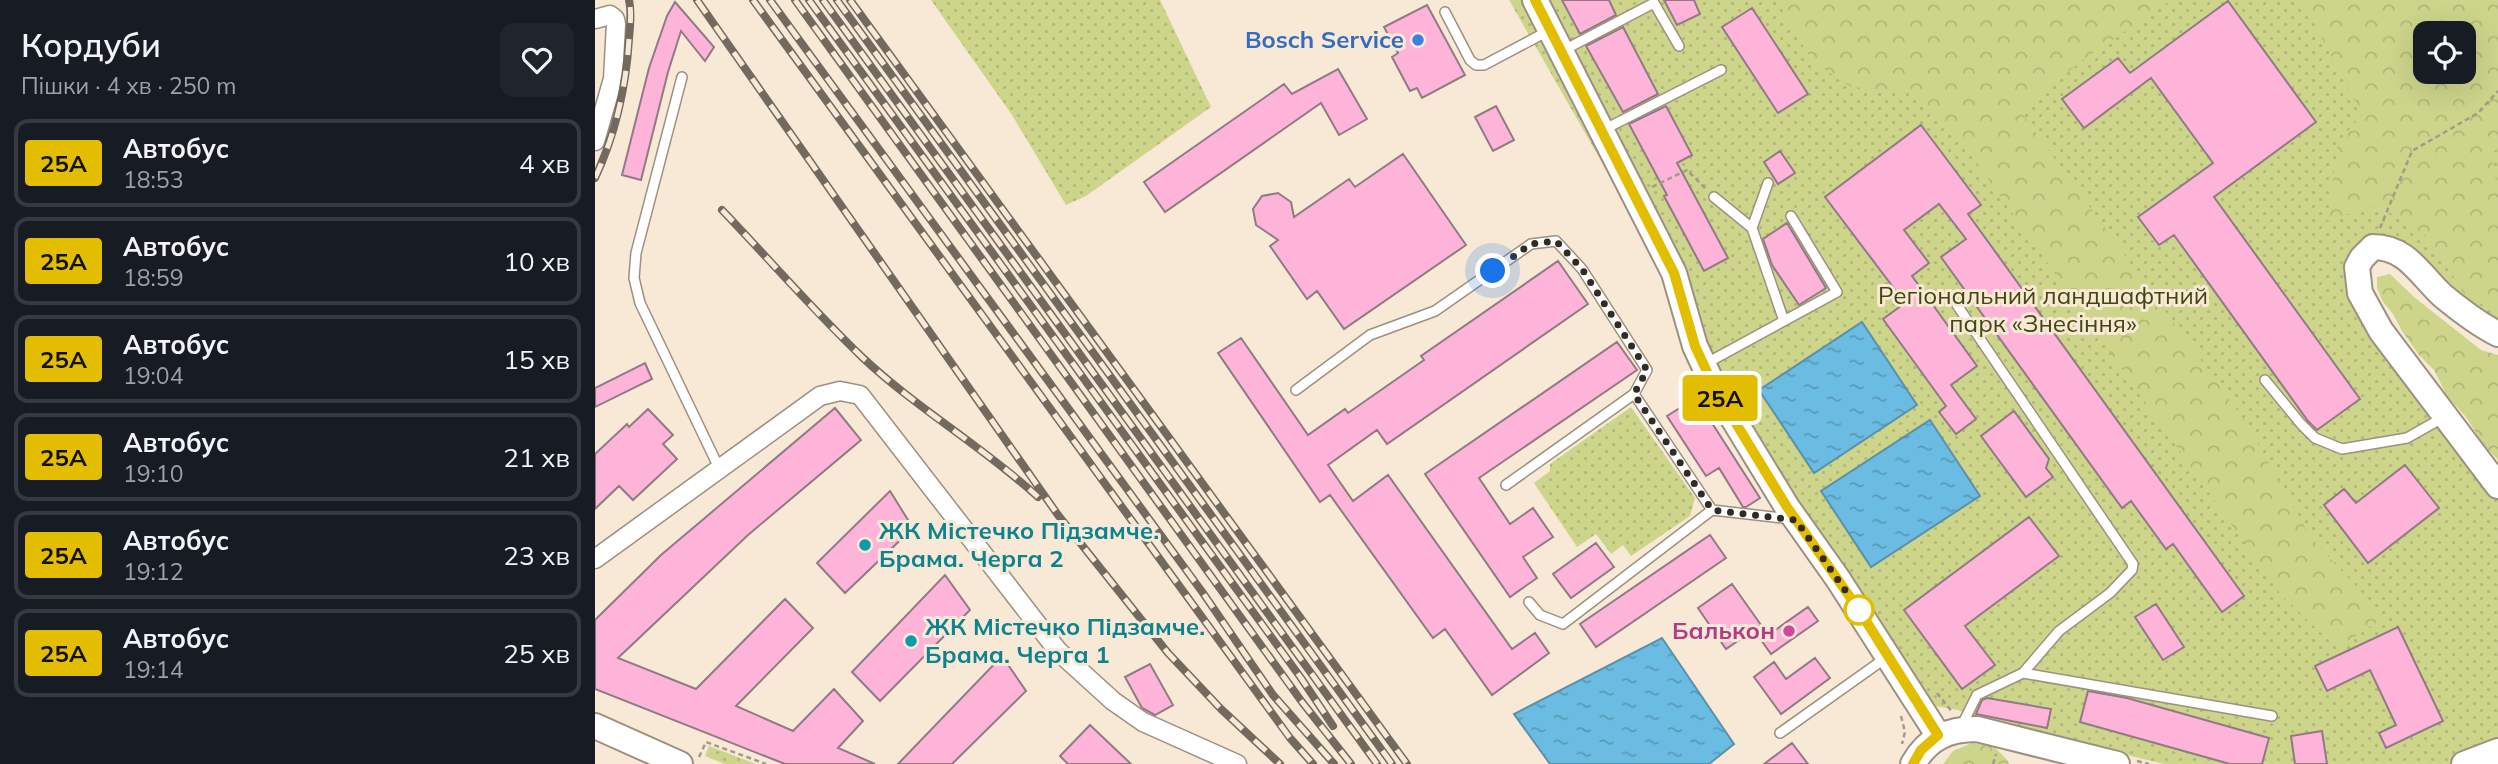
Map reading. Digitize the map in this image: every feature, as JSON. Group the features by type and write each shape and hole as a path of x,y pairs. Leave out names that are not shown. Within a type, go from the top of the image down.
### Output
{"street":[{"path":"1535,0 1674,273 1695,346 1715,389 1796,520 1889,656 1949,732"},
{"path":"595,19 610,15 617,24 613,79 596,138"},
{"path":"2498,334 2482,326 2442,295 2411,263 2388,247 2373,247 2362,258 2357,275 2360,293 2381,331 2498,486"},
{"path":"595,559 820,396 840,391 860,395 1058,651 1113,701 1143,722 1237,764"},
{"path":"595,726 690,761"},
{"path":"1913,764 1921,750 1949,732 1977,729 2117,764"},
{"path":"2464,764 2498,751"}],"lane":[{"path":"1445,12 1470,60 1476,65 1484,65 1555,41 1654,4 1679,46"},
{"path":"1601,130 1721,70"},
{"path":"682,77 636,253 634,278 640,303 720,470"},
{"path":"1752,228 1768,183"},
{"path":"1714,197 1752,228 1784,321"},
{"path":"1703,365 1837,292 1791,216"},
{"path":"1296,390 1370,335 1435,311 1531,244 1556,241 1582,269 1647,370 1634,394 1506,485"},
{"path":"1949,732 1977,695 2023,673 2059,631 2110,593 2132,570 2133,564 1957,305"},
{"path":"2266,380 2315,438 2342,449 2407,438 2445,416"},
{"path":"1634,394 1712,510"},
{"path":"1529,602 1540,615 1563,624 1712,510 1796,520"},
{"path":"1780,733 1889,656"},
{"path":"2023,673 2272,716"}],"path":[{"path":"2376,235 2412,151 2478,113 2498,91"},
{"path":"1635,196 1687,170 1714,197"},
{"path":"690,761 706,742 766,764"}],"green space":[{"path":"931,0 1160,0 1211,107 1086,196 1066,205 1012,115"},
{"name":"Регіональний ландшафтний парк «Знесіння»","path":"1509,0 2498,0 2498,326 2473,312 2404,245 2351,268 2498,494 2498,746 2451,764 2164,764 1975,718 1958,710 1929,705 1812,530"},
{"path":"1770,0 2172,0 2084,59 2020,111 2245,421 2311,538 2385,617 2337,648 2281,595 1951,126 1905,91 1851,87 1812,61 1779,4"},
{"path":"2302,0 2498,0 2498,148 2491,154 2498,191 2498,311 2467,298 2428,237 2378,205 2327,221 2338,142 2362,115"},
{"path":"2390,274 2414,297 2481,350 2498,355 2498,460 2447,396 2434,370 2419,355 2383,302 2377,288 2377,277"},
{"path":"1631,407 1695,498 1690,516 1631,556 1623,545 1611,554 1596,534 1577,547 1534,483 1550,471 1550,464"},
{"path":"1972,743 1993,745 2009,764 1943,764 1953,751"},
{"path":"709,746 756,764 725,764 705,756"}],"water":[{"path":"1862,322 1917,405 1814,473 1759,390"},
{"path":"1930,420 1980,496 1871,567 1821,491"},
{"path":"1662,638 1734,744 1709,764 1550,764 1514,714"}],"building":[{"path":"1562,0 1609,0 1616,15 1580,34"},
{"path":"1664,0 1694,0 1700,14 1677,25"},
{"path":"2228,1 2316,122 2214,197 2360,399 2317,430 2174,235 2159,245 2138,217 2213,163 2151,78 2084,128 2062,99 2118,58 2130,73"},
{"path":"675,2 714,47 705,61 681,31 641,180 622,175 649,68 667,16"},
{"name":"Bosch Service","path":"1427,5 1465,75 1422,98 1417,88 1410,91 1392,57 1398,53 1384,27"},
{"path":"1752,8 1808,94 1778,113 1722,27"},
{"path":"1623,27 1658,94 1623,112 1586,46"},
{"path":"1338,69 1367,119 1339,135 1321,103 1165,212 1144,182 1284,84 1292,94"},
{"path":"1496,106 1514,140 1493,151 1475,117"},
{"path":"1666,106 1692,155 1677,163 1728,258 1704,271 1629,124"},
{"path":"1921,125 1981,205 1968,214 2244,596 2222,612 2173,544 2166,549 2131,501 2122,508 1941,257 1966,239 1939,204 1904,230 1929,263 1912,276 1977,366 1951,385 1976,419 1956,434 1939,412 1946,406 1883,319 1905,303 1825,197"},
{"path":"1780,151 1795,173 1778,184 1764,162"},
{"path":"1403,154 1466,245 1344,329 1317,291 1307,299 1270,246 1278,240 1256,225 1253,209 1262,196 1278,193 1291,202 1294,217 1349,179 1355,187"},
{"path":"1787,223 1826,288 1799,305 1772,265 1763,239"},
{"path":"1558,261 1588,304 1387,444 1377,430 1328,465 1353,501 1388,475 1512,649 1535,633 1549,653 1492,695 1445,629 1433,638 1330,495 1320,502 1218,353 1241,338 1308,435 1345,409 1348,413 1424,360 1421,356"},
{"path":"1617,342 1637,370 1479,478 1510,524 1533,508 1553,537 1523,557 1537,578 1510,597 1425,474"},
{"path":"645,363 652,379 595,407 595,388"},
{"path":"1696,398 1760,498 1746,507 1743,507 1719,468 1706,476 1667,416"},
{"path":"835,408 861,440 748,535 618,658 696,689 785,599 813,628 736,706 793,731 834,689 863,721 838,748 875,764 785,764 595,689 595,620 661,555"},
{"path":"648,409 673,435 663,444 677,459 633,500 619,486 595,509 595,454 627,424 629,427"},
{"path":"2014,411 2049,459 2046,468 2053,477 2026,497 1981,436"},
{"path":"2405,465 2439,508 2368,563 2324,505 2344,489 2356,503"},
{"name":"ЖК Містечко Підзамче. Брама. Черга 2","path":"890,491 913,528 845,593 817,563"},
{"path":"2029,517 2059,556 1965,626 1995,665 1962,689 1904,610"},
{"path":"1710,535 1726,558 1596,647 1580,624"},
{"path":"1596,543 1614,567 1571,598 1553,574"},
{"name":"ЖК Містечко Підзамче. Брама. Черга 1","path":"945,575 970,610 880,701 852,672"},
{"path":"1732,584 1761,625 1726,649 1698,608"},
{"path":"2156,604 2184,647 2163,660 2135,617"},
{"name":"Балькон","path":"1808,607 1818,621 1771,654 1761,640"},
{"path":"2398,627 2443,721 2386,748 2379,733 2396,725 2370,670 2327,691 2315,666"},
{"path":"1002,656 1026,691 952,764 898,764"},
{"path":"1815,658 1830,678 1781,714 1754,677 1774,662 1786,679"},
{"path":"1150,664 1173,705 1155,715 1142,708 1125,677"},
{"path":"2088,691 2127,698 2269,738 2262,764 2230,764 2080,722"},
{"path":"1987,698 2051,709 2047,728 1976,714 1982,700"},
{"path":"1090,725 1131,764 1068,764 1060,756"},
{"path":"2322,731 2327,764 2295,764 2291,736"},
{"path":"1792,743 1808,764 1764,764"}],"railway":[{"path":"595,178 609,144 622,92 628,57 629,0"},
{"path":"697,0 1058,515 1168,653 1221,709 1280,764"},
{"path":"753,0 1290,738 1313,764"},
{"path":"770,0 1203,593 1273,695 1334,764"},
{"path":"795,0 1302,702 1351,764"},
{"path":"809,0 1301,678 1333,726"},
{"path":"823,0 1377,764"},
{"path":"837,0 1392,764"},
{"path":"850,0 1407,764"},
{"path":"722,210 862,357 1038,497"}],"bus line":[{"name":"25А","path":"1535,0 1674,273 1695,346 1715,389 1787,507 1859,610 1938,735 1921,750 1913,764"}],"place":[{"name":"Bosch Service","path":"1418,40"},
{"name":"ЖК Містечко Підзамче. Брама. Черга 2","path":"865,545"},
{"name":"Балькон","path":"1789,631"},
{"name":"ЖК Містечко Підзамче. Брама. Черга 1","path":"911,641"}],"route":[{"path":"1493,271 1531,244 1556,241 1582,269 1647,370 1634,394 1712,510 1796,520 1859,610"}]}
